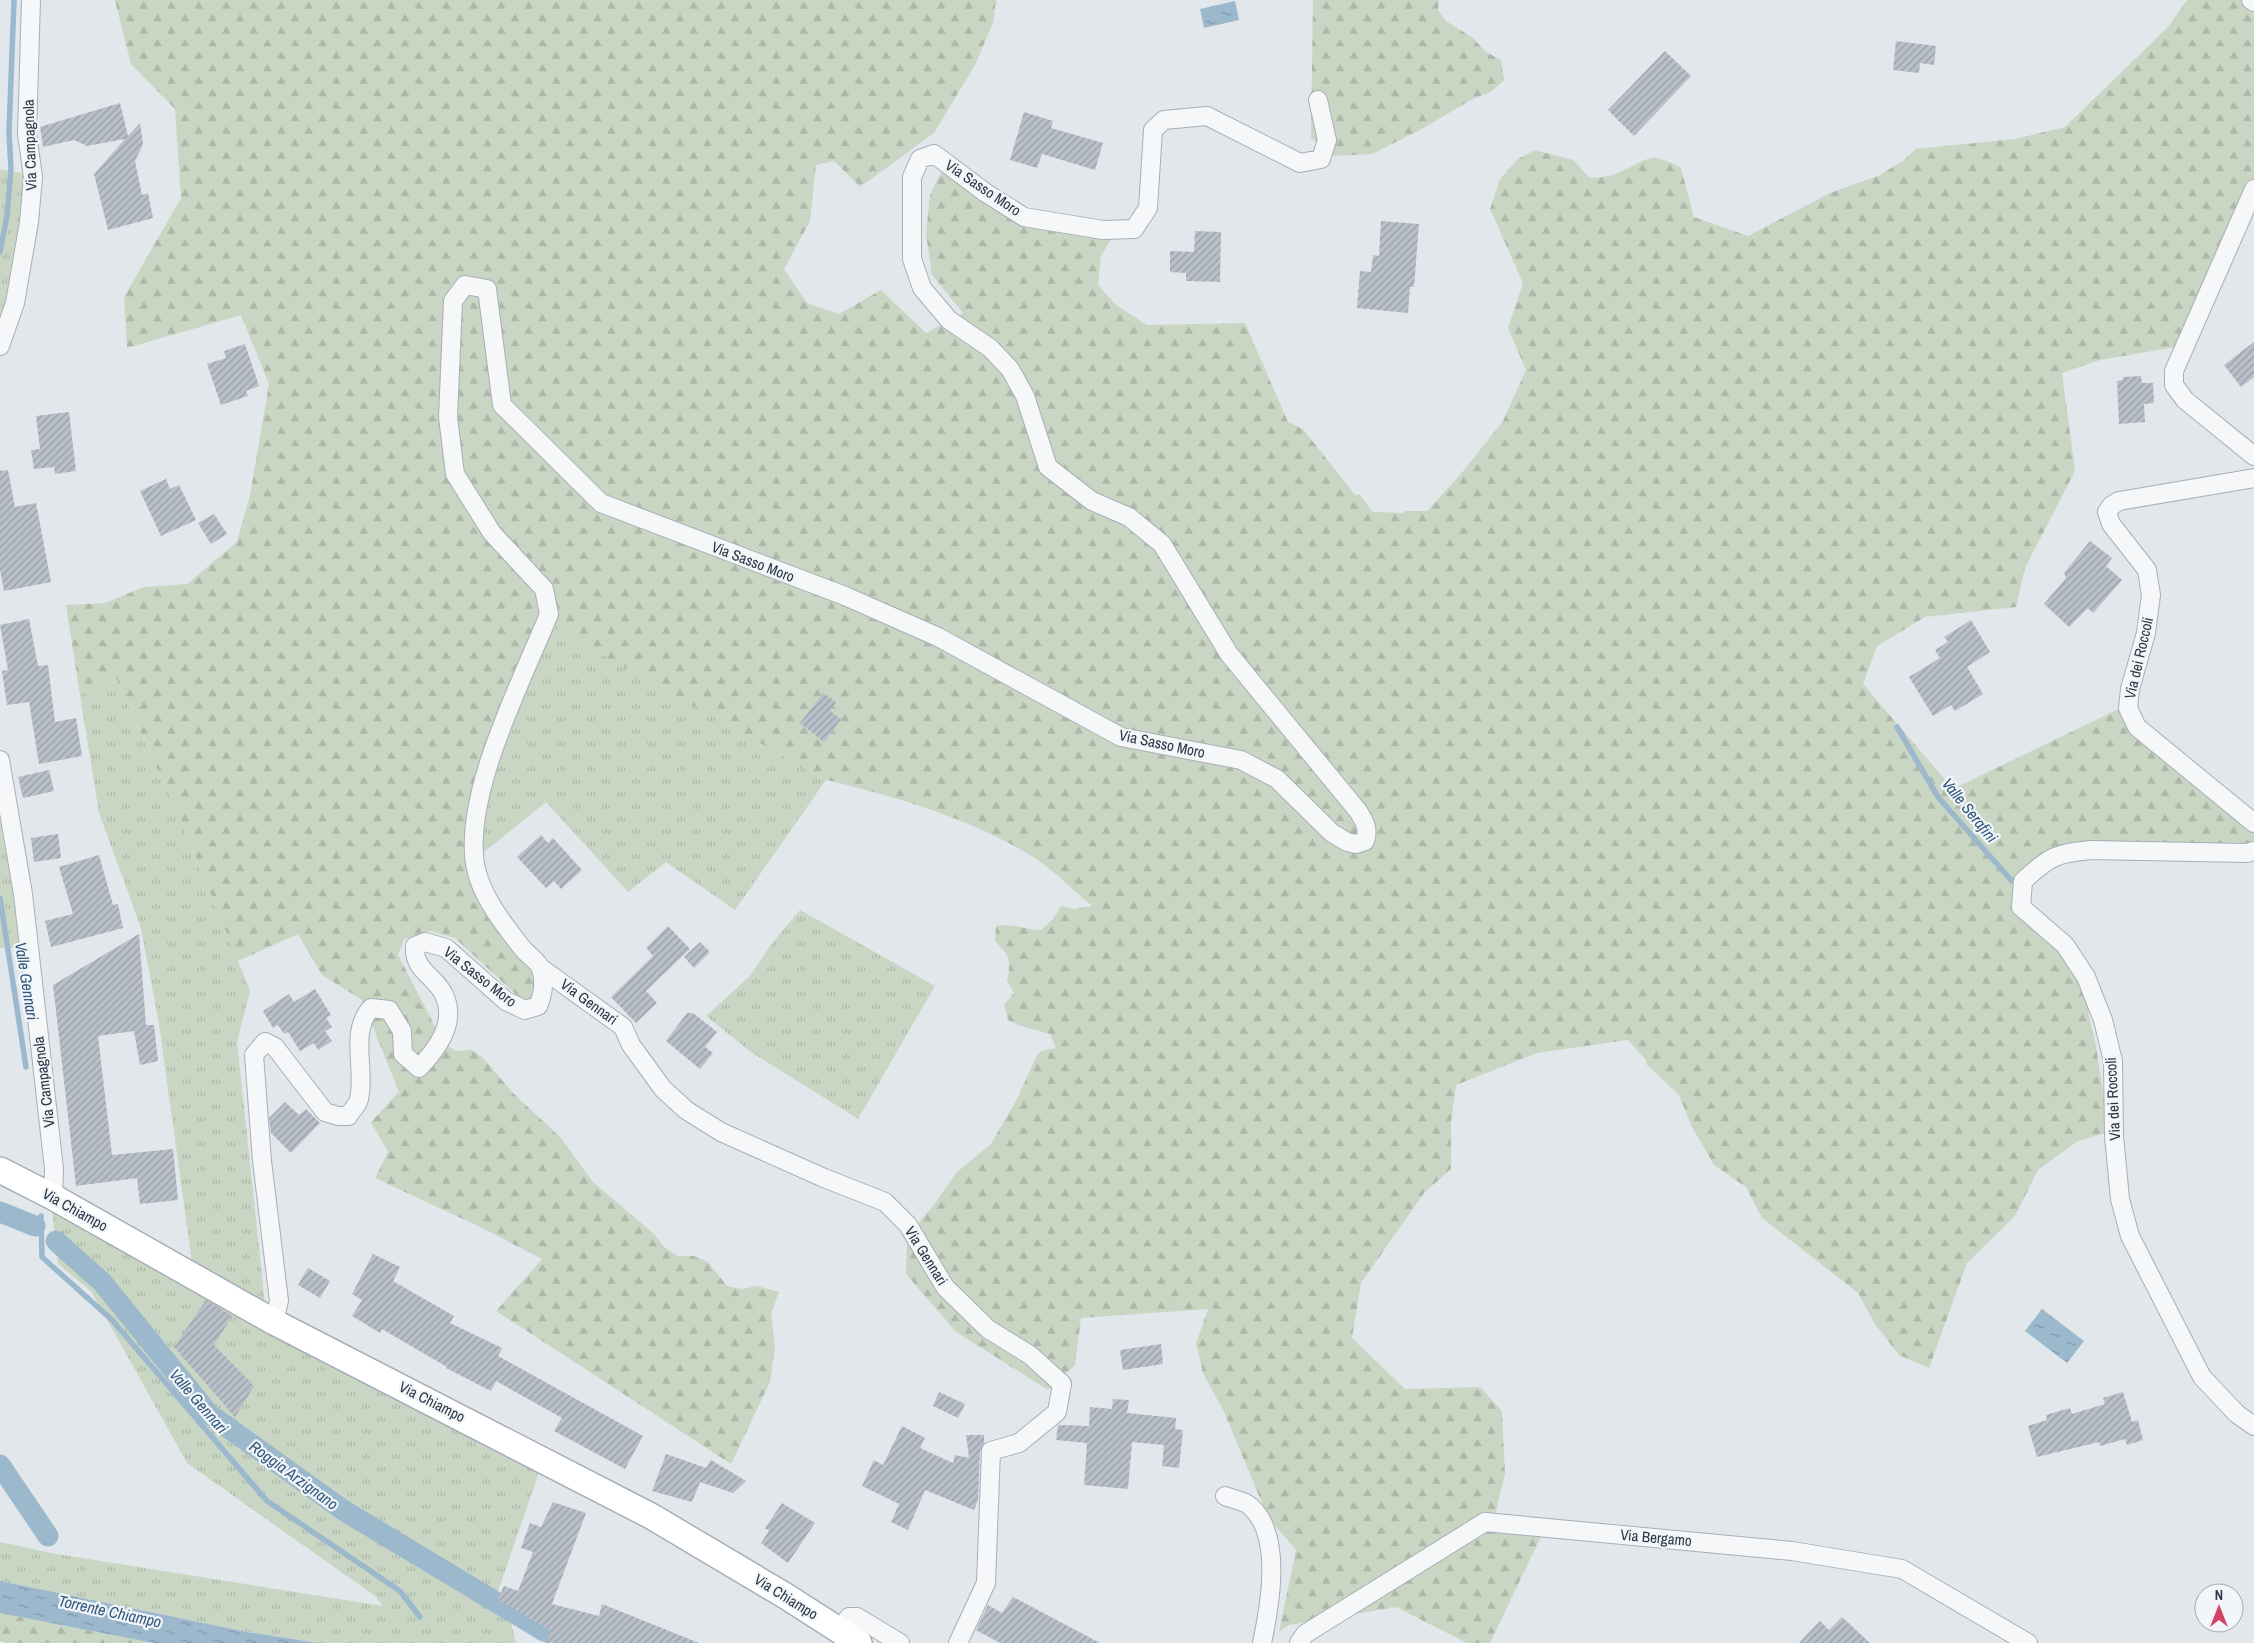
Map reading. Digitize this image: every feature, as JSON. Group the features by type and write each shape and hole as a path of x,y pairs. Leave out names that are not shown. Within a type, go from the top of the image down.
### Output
{"main road":[{"name":"Via Chiampo","path":"0,1170 53,1197 274,1322 651,1516 849,1637"}],"street":[{"name":"Via Campagnola","path":"0,346 15,303 29,222 33,176 27,134 31,0"},
{"name":"Via Sasso Moro","path":"274,1322 279,1301 262,1161 254,1055 265,1042 275,1046 326,1112 338,1116 348,1116 359,1100 359,1052 363,1017 371,1008 389,1010 402,1031 403,1054 419,1068 435,1052 448,1024 445,996 422,970 414,956 415,946 425,942 446,948 506,1001 524,1010 538,1006 543,994 541,968 524,950 496,911 475,865 473,834 487,767 549,614 544,589 492,533 455,474 448,418 453,301 465,285 487,289 502,405 601,503 845,596 938,637 1121,737 1242,760 1277,779 1332,833 1346,842 1356,844 1365,841 1368,833 1366,824 1358,811 1229,654 1162,544 1129,517 1092,501 1048,467 1025,396 1010,369 990,348 949,320 922,288 912,259 912,176 920,159 934,154 986,193 1024,216 1103,230 1134,229 1148,208 1154,130 1164,120 1207,116 1300,163 1321,159 1327,140 1318,100"},
{"path":"2254,190 2174,371 2174,385 2185,400 2254,456"},
{"name":"Via dei Roccoli","path":"2254,478 2119,501 2111,506 2107,512 2111,524 2147,570 2151,596 2146,633 2130,689 2128,708 2136,727 2254,823"},
{"name":"Via Campagnola","path":"0,760 23,894 54,1169 53,1197"},
{"name":"Via dei Roccoli","path":"2254,851 2247,853 2091,850 2067,852 2046,860 2023,881 2021,906 2065,945 2086,977 2103,1020 2113,1061 2114,1136 2120,1199 2130,1236 2202,1377 2238,1414 2254,1426"},
{"name":"Via Gennari","path":"541,968 623,1027 631,1044 663,1090 686,1110 721,1132 824,1178 885,1202 908,1224 945,1288 988,1329 1030,1355 1062,1384 1057,1412 1019,1443 991,1451 986,1583 958,1643"},
{"path":"1225,1496 1249,1504 1263,1522 1272,1550 1267,1620 1262,1643"},
{"name":"Via Bergamo","path":"1299,1643 1305,1634 1486,1522 1792,1551 1902,1569 2028,1643"},
{"path":"849,1637 849,1617 857,1617 900,1643"}],"green space":[{"path":"115,0 996,0 993,23 975,65 934,133 860,187 834,161 816,165 810,221 784,269 807,303 839,314 881,290 926,333 963,313 932,275 926,234 930,195 945,164 1046,220 1112,238 1101,256 1098,285 1116,305 1147,325 1245,323 1288,422 1303,429 1355,495 1359,494 1373,512 1403,513 1405,511 1427,511 1460,475 1503,421 1526,370 1508,328 1523,283 1490,209 1500,179 1518,159 1535,150 1573,160 1590,178 1615,174 1648,159 1661,159 1681,168 1694,217 1748,236 1830,193 1880,175 1904,160 1916,149 2015,139 2065,127 2168,27 2187,0 2254,0 2254,199 2242,238 2187,345 2100,360 2062,373 2075,471 2025,568 2016,607 1925,617 1877,646 1863,684 1953,789 2131,703 2130,718 2254,830 2254,846 2086,851 2025,876 2015,895 2096,998 2088,1012 2096,1046 2109,1132 2078,1141 2038,1170 2015,1216 1967,1263 1929,1368 1899,1355 1875,1324 1858,1293 1762,1218 1746,1187 1714,1165 1692,1127 1679,1095 1646,1064 1646,1060 1628,1040 1537,1053 1456,1085 1451,1123 1451,1169 1424,1193 1361,1283 1352,1338 1405,1389 1480,1387 1502,1411 1505,1474 1495,1515 1546,1526 1490,1643 1467,1643 1396,1607 1289,1625 1279,1632 1296,1550 1268,1517 1224,1412 1203,1373 1196,1343 1208,1309 1081,1318 1075,1365 1048,1390 956,1332 906,1274 907,1236 933,1206 956,1173 991,1144 1018,1097 1036,1057 1041,1051 1056,1048 1050,1034 1024,1027 1008,1020 1004,1005 1014,993 1007,980 1008,958 995,941 996,926 1002,925 1041,930 1053,919 1061,906 1075,909 1092,906 1048,868 1010,843 933,810 879,793 826,780 548,624 459,838 483,853 490,887 536,953 537,988 531,1002 523,1001 455,938 430,931 404,939 398,955 443,1042 455,1051 472,1050 484,1059 513,1093 560,1137 592,1181 654,1234 664,1247 678,1256 694,1256 708,1262 727,1286 742,1289 757,1286 779,1292 771,1313 775,1347 770,1382 731,1464 496,1311 542,1259 480,1227 375,1178 388,1152 371,1122 399,1092 362,1000 322,975 298,934 238,961 184,827 116,678 80,695 66,605 105,603 144,587 187,584 237,542 250,495 269,384 241,315 127,348 124,297 181,198 175,109 131,64"},
{"path":"1313,0 1439,0 1438,10 1446,21 1473,38 1486,52 1501,60 1504,80 1492,91 1473,99 1418,131 1372,154 1333,156 1311,138"},
{"path":"0,169 26,174 14,270 0,320"},
{"path":"548,623 826,780 735,910 666,862 628,892 546,802 483,853 459,838"},
{"path":"116,678 184,827 250,991 237,1042 266,1313 545,1455 496,1597 508,1611 516,1643 318,1643 247,1632 0,1581 0,1542 51,1553 383,1606 375,1596 187,1463 91,1291 58,1264 50,1192 193,1270 159,1024 141,928 99,813 80,695"},
{"path":"0,820 23,948 0,948"},
{"path":"800,910 935,986 858,1119 751,1052 706,1016 749,977 773,942"},
{"path":"0,1613 153,1643 6,1643 0,1641"}],"water":[{"path":"1235,1 1239,20 1204,28 1200,9"},
{"path":"2042,1309 2084,1341 2067,1363 2025,1331"},
{"name":"Torrente Chiampo","path":"0,1581 247,1632 318,1643 153,1643 0,1613"}],"building":[{"path":"1896,41 1936,46 1934,65 1920,63 1919,73 1893,70"},
{"path":"1665,51 1691,76 1634,136 1608,110"},
{"path":"120,103 128,136 140,123 143,144 135,161 142,195 148,193 153,218 108,230 94,174 125,139 87,146 74,140 43,147 40,127"},
{"path":"1024,112 1053,121 1051,128 1103,143 1095,170 1042,154 1037,168 1010,160"},
{"path":"1381,221 1419,224 1414,287 1410,287 1408,313 1357,308 1360,271 1371,272 1373,255 1379,256"},
{"path":"1195,231 1221,232 1220,282 1186,281 1186,273 1170,272 1170,251 1194,252"},
{"path":"2254,342 2254,377 2241,387 2224,365"},
{"path":"245,344 259,386 246,391 248,396 221,405 207,364 226,358 224,351"},
{"path":"2141,376 2142,383 2153,383 2154,403 2144,404 2145,422 2119,424 2117,381 2123,380 2123,377"},
{"path":"69,412 76,471 55,474 54,467 34,469 31,450 40,449 36,416"},
{"path":"8,470 15,507 36,503 51,582 4,591 0,569 0,471"},
{"path":"166,479 170,489 179,485 196,520 161,536 140,491"},
{"path":"214,514 227,534 211,544 198,523"},
{"path":"2090,541 2112,558 2106,566 2122,580 2093,613 2088,608 2069,627 2044,604 2066,578 2064,573"},
{"path":"29,619 38,666 48,665 55,722 76,718 82,756 39,764 29,702 7,705 2,671 8,670 0,625"},
{"path":"1971,620 1990,652 1967,667 1983,694 1955,711 1951,705 1933,716 1909,677 1940,658 1935,650 1948,642 1944,637"},
{"path":"823,693 836,702 830,711 841,719 824,742 800,723"},
{"path":"49,770 54,791 23,798 18,777"},
{"path":"58,834 61,858 34,862 31,838"},
{"path":"541,835 548,843 553,838 582,870 561,889 554,881 546,888 517,857"},
{"path":"99,855 113,905 118,904 123,928 51,947 45,921 73,914 59,867"},
{"path":"668,926 690,949 646,991 657,1003 636,1023 611,997 653,956 646,948"},
{"path":"139,934 146,1025 154,1025 158,1061 140,1065 134,1031 98,1036 112,1155 173,1149 178,1200 140,1204 137,1178 76,1186 53,985"},
{"path":"700,942 710,952 694,968 684,957"},
{"path":"315,989 331,1015 326,1018 332,1027 325,1031 332,1041 318,1050 314,1043 300,1051 288,1032 284,1034 278,1025 273,1028 263,1011 289,994 294,1002"},
{"path":"687,1013 693,1013 717,1032 705,1047 713,1053 700,1069 666,1041"},
{"path":"285,1102 299,1115 306,1109 320,1123 291,1153 271,1133 269,1118"},
{"path":"373,1254 400,1267 393,1281 454,1316 450,1323 502,1348 498,1356 643,1436 625,1469 554,1431 562,1418 496,1381 491,1391 446,1368 382,1329 380,1333 352,1316 362,1300 352,1294"},
{"path":"308,1268 330,1281 320,1298 298,1285"},
{"path":"206,1300 232,1316 214,1345 254,1386 235,1417 174,1347"},
{"path":"1161,1344 1163,1364 1123,1370 1120,1350"},
{"path":"939,1392 965,1404 958,1418 933,1406"},
{"path":"2123,1392 2132,1422 2138,1420 2143,1440 2127,1445 2125,1439 2100,1446 2099,1442 2037,1457 2028,1426 2047,1420 2046,1415 2070,1408 2072,1414 2105,1404 2103,1398"},
{"path":"1113,1399 1129,1400 1127,1413 1176,1418 1175,1429 1183,1430 1179,1468 1162,1466 1164,1445 1132,1442 1128,1489 1084,1485 1087,1443 1056,1440 1058,1425 1089,1426 1090,1407 1112,1409"},
{"path":"902,1426 925,1438 920,1448 953,1463 955,1455 969,1458 966,1435 984,1435 984,1444 980,1451 978,1500 974,1510 925,1490 908,1530 891,1522 899,1504 862,1486 874,1460 883,1465"},
{"path":"666,1454 706,1468 711,1460 746,1481 733,1493 700,1482 692,1502 652,1491"},
{"path":"553,1502 586,1513 552,1604 599,1616 602,1604 699,1643 546,1643 550,1631 498,1599 504,1586 518,1591 533,1552 521,1548 530,1523 541,1527"},
{"path":"782,1503 815,1523 788,1563 761,1543 769,1531 765,1528"},
{"path":"1013,1597 1100,1643 1000,1643 976,1630 988,1605 1002,1613"},
{"path":"1842,1617 1870,1643 1799,1643 1820,1621 1829,1630"}],"waterway":[{"name":"Valle Gennari","path":"0,252 7,216 11,169 9,132 14,0"},
{"name":"Valle Serafini","path":"1897,727 1938,797 2011,880"},
{"name":"Valle Gennari","path":"0,898 26,1067"},
{"name":"Roggia Arzignano","path":"0,1212 35,1226"},
{"name":"Valle Gennari","path":"41,1216 42,1257 112,1320 267,1501 400,1591 420,1617"},
{"name":"Roggia Arzignano","path":"56,1241 102,1282 209,1414 343,1510 544,1631 583,1643"},
{"name":"Roggia Arzignano","path":"0,1465 48,1536"}]}
